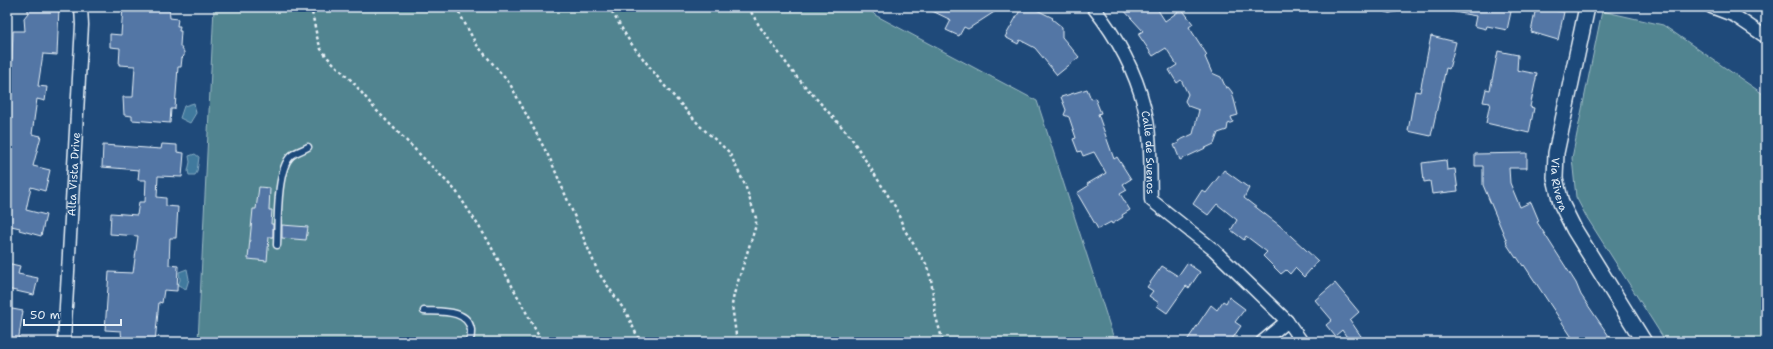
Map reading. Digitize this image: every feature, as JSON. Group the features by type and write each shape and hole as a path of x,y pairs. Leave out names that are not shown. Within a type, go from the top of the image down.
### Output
{"street":[{"name":"Alta Vista Drive","path":"64,342 82,25 81,7"},
{"name":"Calle de Suenos","path":"1093,7 1109,27 1129,64 1144,107 1149,144 1152,200 1214,250 1287,321 1302,342"},
{"name":"Via Rivera","path":"1586,7 1556,153 1555,178 1561,203 1574,230 1644,342"},
{"path":"1711,7 1735,16 1766,37"},
{"path":"1262,342 1287,321"}],"lane":[{"path":"1385,7 1389,9 1399,7"},
{"path":"277,245 281,179 284,167 291,156 308,147"},
{"path":"424,311 459,314 465,318 470,325 471,334 468,342"}],"path":[{"path":"310,7 321,48 328,58 354,82 375,109 456,191 487,239 542,342"},
{"path":"456,7 476,44 510,84 551,161 598,272 627,314 640,342"},
{"path":"609,7 630,42 662,84 701,127 729,152 745,185 756,218 756,225 734,294 732,305 737,342"},
{"path":"748,7 795,75 850,136 896,208 904,229 926,264 931,278 936,317 943,342"}],"green space":[{"path":"214,7 867,7 875,15 1037,101 1115,342 198,342"},
{"path":"1602,11 1663,25 1766,96 1766,342 1666,342 1586,216 1576,197 1572,158"}],"water":[{"path":"194,103 196,113 190,123 180,118 184,106"},
{"path":"195,154 199,157 197,172 195,175 189,175 189,156"},
{"path":"187,269 189,279 186,289 178,285 180,280 179,272"}],"building":[{"path":"28,7 59,7 57,55 43,54 38,86 47,87 45,101 37,99 32,134 41,136 33,166 50,170 45,191 31,187 26,210 46,215 41,236 7,225 7,58 12,59 13,31 25,31 24,18 28,13"},
{"path":"123,7 169,7 170,18 178,19 177,26 180,26 179,31 181,31 180,46 184,52 184,56 182,58 181,67 178,67 175,109 171,109 170,123 132,120 132,116 124,115 123,97 133,97 135,66 119,65 120,48 110,47 110,34 121,35"},
{"path":"924,7 963,7 967,9 970,7 1002,7 968,29 964,27 959,36 946,30 951,20"},
{"path":"1022,7 1031,7 1053,18 1052,19 1062,27 1062,37 1079,57 1057,75 1035,48 1020,40 1018,44 1005,37"},
{"path":"1121,7 1156,7 1165,21 1182,9 1193,24 1189,27 1207,55 1205,57 1212,73 1221,77 1226,88 1228,87 1232,92 1238,115 1231,117 1233,122 1228,124 1227,130 1218,133 1214,144 1180,160 1174,145 1179,143 1178,141 1193,134 1199,110 1188,106 1185,101 1188,94 1181,80 1177,83 1169,70 1177,65 1166,48 1153,56 1138,34 1143,31"},
{"path":"1454,7 1512,7 1507,30 1487,26 1486,29 1474,26 1476,16 1454,12"},
{"path":"1536,7 1552,7 1552,10 1564,12 1558,40 1531,32"},
{"path":"1431,36 1456,42 1449,69 1446,68 1431,136 1408,131 1415,91 1420,92"},
{"path":"1498,51 1518,55 1517,70 1537,74 1530,107 1534,108 1529,133 1486,123 1490,103 1483,102 1486,89 1490,90"},
{"path":"1087,89 1091,99 1095,98 1101,113 1098,114 1114,159 1117,157 1131,179 1123,184 1127,190 1120,194 1130,210 1122,215 1123,217 1112,224 1111,222 1098,229 1077,193 1088,186 1087,184 1106,173 1094,152 1083,156 1081,151 1078,152 1073,139 1076,138 1069,117 1064,115 1066,110 1061,97"},
{"path":"162,144 177,145 177,152 184,153 182,177 158,176 157,197 166,198 166,206 178,207 176,238 170,238 169,265 178,266 177,291 164,290 162,303 159,302 155,342 122,342 121,331 105,330 109,272 133,273 138,236 110,234 111,213 137,215 139,202 145,202 146,180 138,180 139,170 102,167 103,145 161,149"},
{"path":"1527,153 1527,168 1509,168 1510,183 1520,207 1531,202 1539,221 1537,222 1576,283 1581,295 1613,342 1575,342 1524,265 1523,266 1517,257 1516,258 1506,243 1507,242 1483,185 1483,166 1475,166 1475,154"},
{"path":"1446,160 1447,170 1455,169 1458,191 1432,194 1430,181 1424,182 1422,163"},
{"path":"1224,170 1249,188 1244,198 1279,225 1318,261 1304,277 1295,268 1290,274 1286,270 1281,274 1263,256 1267,252 1246,236 1244,240 1231,230 1237,220 1217,204 1208,215 1193,204 1202,190 1206,193"},
{"path":"259,187 270,188 269,210 272,210 271,224 273,224 273,237 269,237 267,261 248,259 253,209 256,209"},
{"path":"282,225 308,227 306,240 282,238"},
{"path":"7,263 20,266 18,274 38,278 34,295 7,289"},
{"path":"1187,263 1200,272 1189,288 1186,286 1167,313 1157,306 1159,303 1149,296 1153,291 1147,287 1162,266 1178,276"},
{"path":"1335,283 1359,312 1350,320 1365,342 1350,342 1342,330 1335,336 1326,325 1332,320 1315,300"},
{"path":"1229,297 1245,309 1235,322 1241,326 1230,342 1186,342 1211,305 1217,310 1223,301 1226,303"},
{"path":"7,308 23,311 18,342 7,342"}]}
